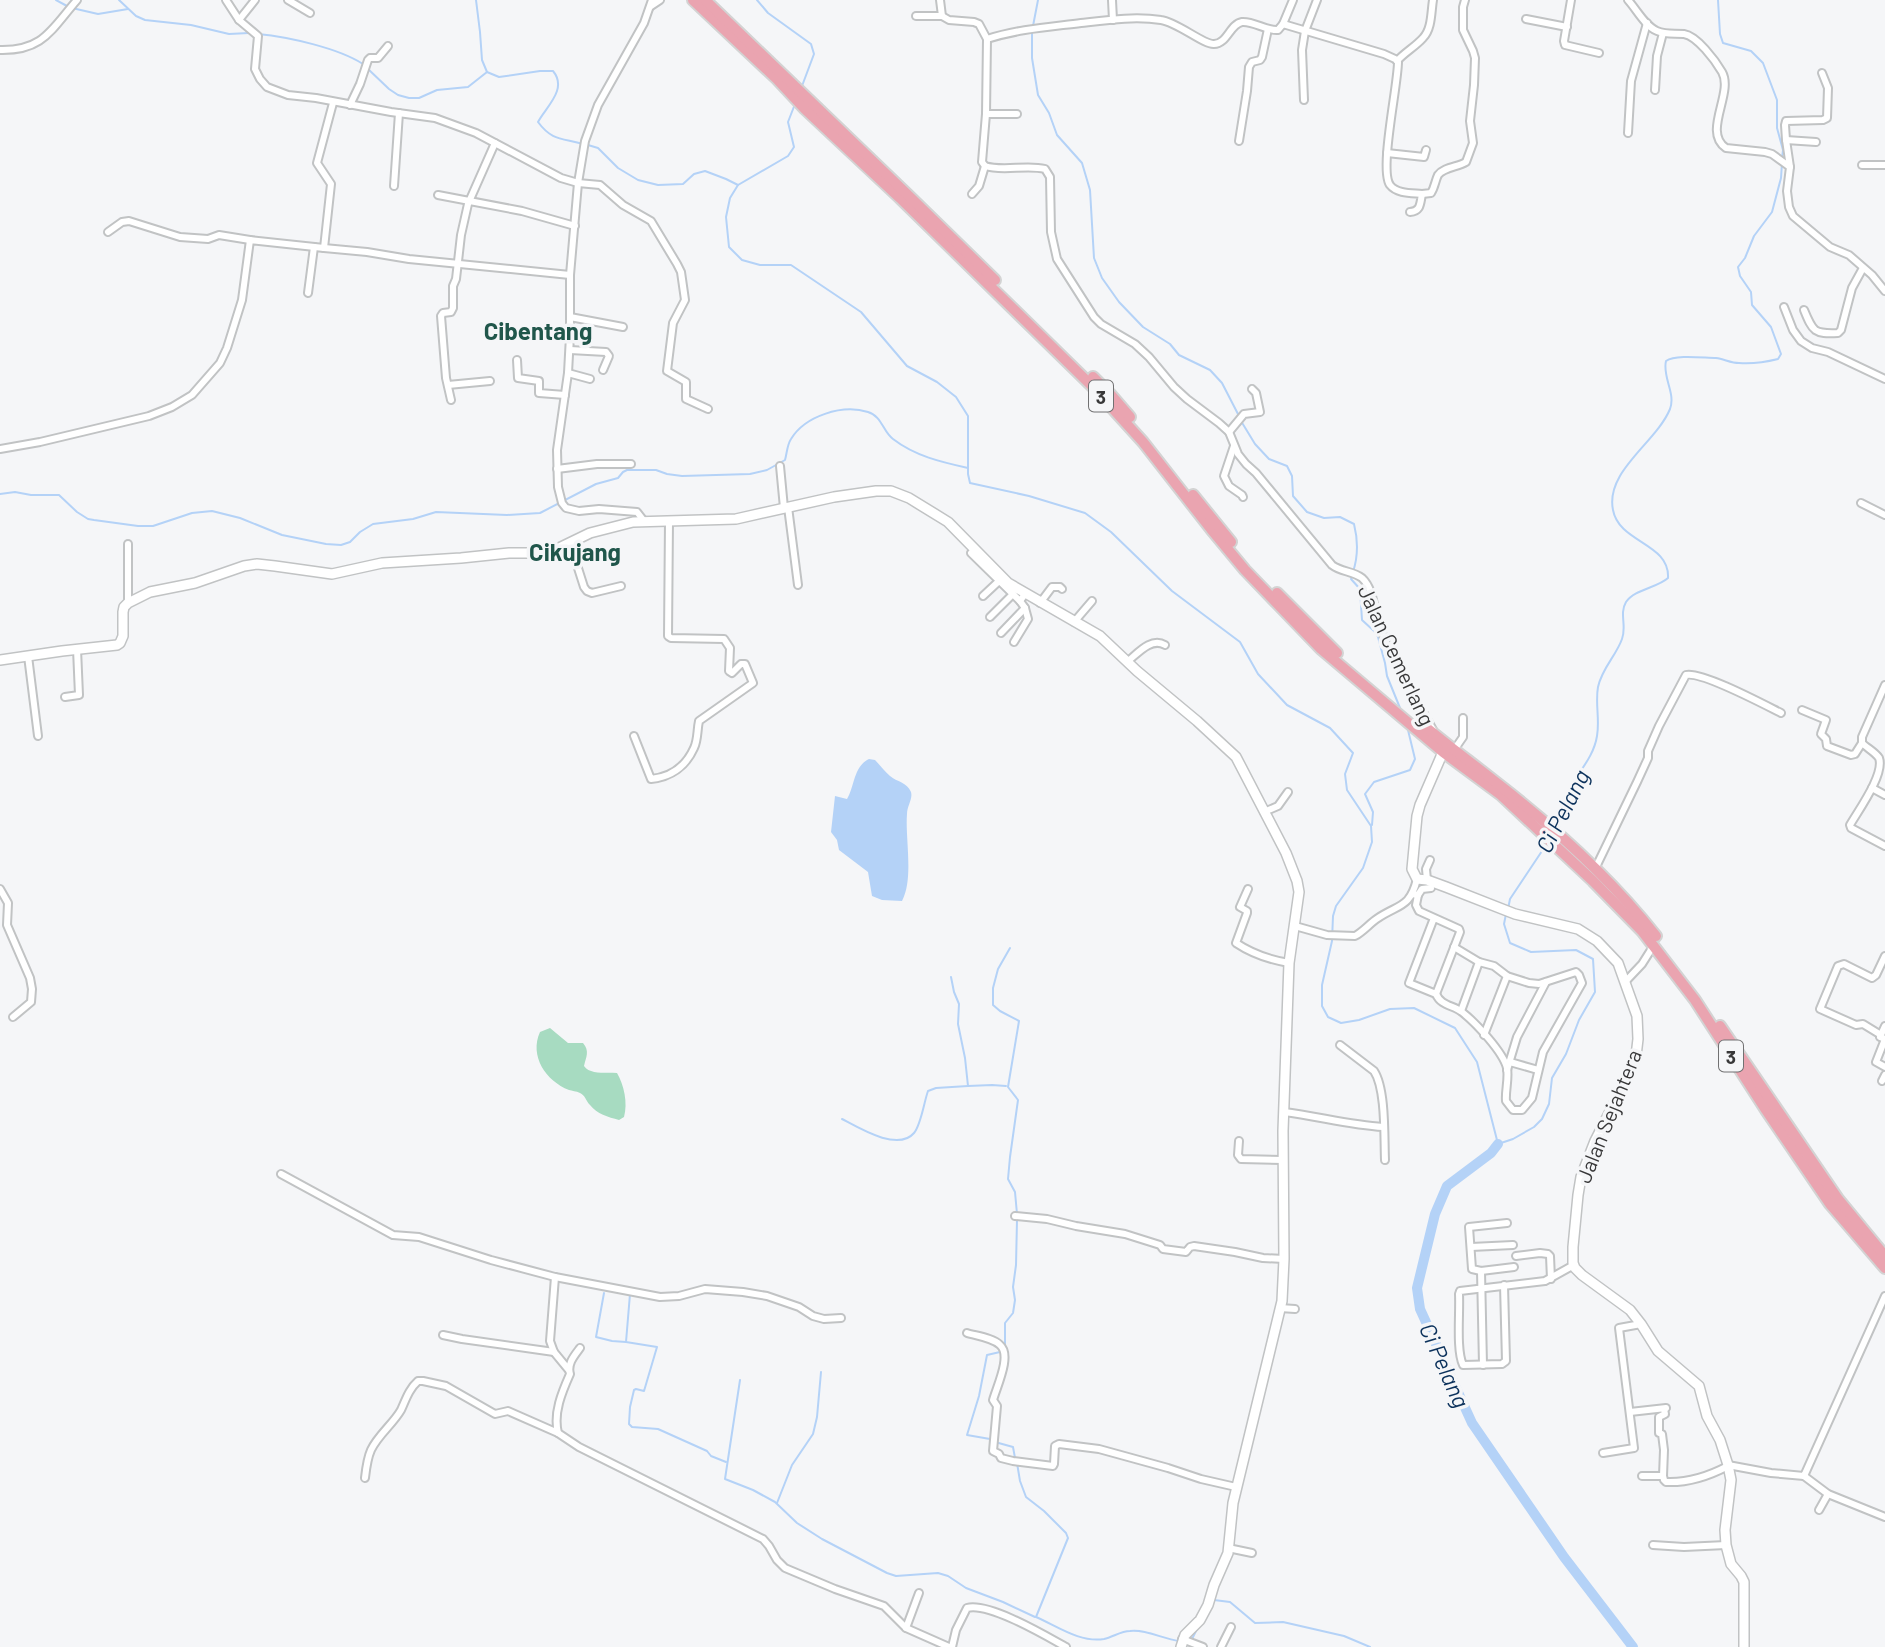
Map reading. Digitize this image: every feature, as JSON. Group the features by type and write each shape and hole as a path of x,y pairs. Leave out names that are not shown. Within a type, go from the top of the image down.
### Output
{"main road":[{"name":"3","path":"693,0 781,78"},
{"name":"3","path":"705,0 808,106 924,210 1111,395 1236,549 1274,591 1381,696 1418,720 1436,735 1448,751"},
{"name":"3","path":"1418,720 1448,751 1537,822 1567,850 1679,971 1830,1204 1885,1268"},
{"name":"3","path":"1567,850 1595,869 1625,900 1679,971 1839,1199 1885,1256"}],"street":[{"path":"0,50 24,49 37,44 77,0"},
{"path":"226,0 239,20 258,36 255,69 267,87 288,95 420,115 447,122 495,143 561,178 600,185 623,205 648,218 681,272 685,300 673,323 667,369 686,382 686,399 708,409"},
{"path":"239,20 255,0"},
{"path":"288,0 310,12"},
{"path":"645,521 637,512 599,509 579,511 566,508 558,487 557,450 568,373 570,275 578,183 585,141 598,105 652,3 660,0"},
{"path":"940,0 942,16"},
{"path":"1112,0 1113,20"},
{"path":"987,39 1017,31 1146,19 1166,21 1212,44 1220,43 1240,23 1277,30 1283,24 1293,0"},
{"path":"1304,100 1301,65 1305,31 1317,0"},
{"path":"1397,61 1424,36 1429,26 1433,0"},
{"path":"1283,24 1375,51 1397,61 1399,65 1387,153 1388,180 1398,191 1431,193 1441,172 1466,162 1472,148 1470,121 1475,58 1463,30 1465,0"},
{"path":"1572,0 1565,46 1598,52"},
{"path":"1628,0 1655,30 1692,37 1698,41 1721,72 1724,82 1717,137 1722,146 1765,152 1785,163"},
{"path":"916,16 942,16 949,20 974,22 987,39 982,162 985,166 979,186 972,194"},
{"path":"1526,19 1567,27"},
{"path":"1628,133 1631,81 1647,23"},
{"path":"1239,141 1249,67 1252,62 1261,59 1268,29"},
{"path":"1655,90 1657,56 1663,33"},
{"path":"350,106 368,60 378,58 388,46"},
{"path":"1822,73 1828,88 1827,118 1786,121 1784,125 1789,207 1793,216 1830,247 1849,255 1885,291"},
{"path":"324,248 331,184 317,163 333,103"},
{"path":"394,186 400,113"},
{"path":"986,114 1017,114"},
{"path":"1786,140 1816,142"},
{"path":"451,400 441,316 451,312 453,308 453,286 469,201 495,143"},
{"path":"1387,153 1424,157 1426,150"},
{"path":"1862,165 1885,164"},
{"name":"Jalan Cemerlang","path":"985,166 1045,169 1050,177 1051,232 1057,259 1094,317 1135,344 1186,399 1206,412 1228,432 1245,464 1256,473 1332,565 1336,569 1360,576 1366,583 1380,626 1418,720"},
{"path":"1410,212 1419,209 1422,194"},
{"path":"438,195 522,211 575,226"},
{"path":"108,232 122,222 129,221 180,237 208,239 219,234 250,240 570,275"},
{"path":"0,449 149,416 192,395 220,363 227,348 242,300 250,240"},
{"path":"308,293 314,247"},
{"path":"1804,310 1813,329 1838,333 1852,288 1863,268"},
{"path":"1784,307 1793,330 1801,341 1885,379"},
{"path":"570,317 623,327"},
{"path":"570,350 606,352 609,356 603,370"},
{"path":"517,360 518,378 539,381 539,393 565,395"},
{"path":"568,373 590,379"},
{"path":"448,384 490,381"},
{"path":"1228,432 1244,414 1260,412 1256,393 1252,389"},
{"path":"1234,446 1224,476 1228,486 1243,497"},
{"path":"557,469 597,464 631,464"},
{"path":"780,466 798,585"},
{"path":"0,660 117,645 123,636 122,611 128,603 150,593 195,583 244,566 257,564 326,574 392,562 543,553 597,530 633,522 736,519 834,497 876,491 900,494 948,522 1022,598 1028,619 1014,642"},
{"path":"1861,503 1885,515"},
{"path":"634,736 651,779 671,775 680,768 694,748 699,721 753,683 745,664 741,664 732,673 729,671 730,648 724,639 668,636 669,522"},
{"path":"570,543 587,591 592,593 621,586"},
{"path":"128,544 128,603"},
{"path":"971,554 1013,594 1040,603 1100,636 1236,757 1286,853 1298,886 1299,898 1289,963 1283,1160 1284,1259 1280,1308 1236,1487 1230,1516 1228,1548 1208,1605 1182,1643 1203,1647"},
{"path":"983,596 999,581"},
{"path":"1040,603 1050,589 1062,589"},
{"path":"990,617 1013,594"},
{"path":"1074,622 1092,601"},
{"path":"1000,633 1025,608"},
{"path":"1127,662 1154,642 1165,645"},
{"path":"65,697 79,695 77,649"},
{"path":"28,656 38,736"},
{"path":"1595,869 1648,758 1648,751 1659,726 1686,675 1694,673 1715,681 1781,713"},
{"path":"1802,710 1826,720 1821,734 1827,746 1851,755 1857,752 1862,743 1863,732 1885,685"},
{"path":"1425,883 1412,869 1420,805 1448,751 1463,737 1463,718"},
{"path":"1862,743 1878,757 1881,767 1850,825 1885,846"},
{"path":"1872,788 1885,796"},
{"path":"1264,812 1278,806 1288,792"},
{"path":"1294,926 1340,936 1360,934 1375,920 1405,904 1422,889 1430,860"},
{"path":"1425,883 1415,895 1417,909 1458,927 1460,932 1436,994"},
{"name":"Jalan Sejahtera","path":"1425,883 1515,914 1562,924 1586,933 1618,963 1637,1016 1636,1056 1595,1141 1581,1177 1573,1247 1574,1265"},
{"path":"0,889 8,903 7,925 30,978 32,989 31,1002 13,1017"},
{"path":"1248,889 1240,907 1247,913 1236,943 1277,961 1289,963"},
{"path":"1434,918 1409,980 1411,985 1436,994 1440,1002 1461,1011 1499,1053 1507,1070"},
{"path":"1625,982 1642,964 1654,945"},
{"path":"1454,947 1479,962 1494,966 1507,976 1530,983 1539,984 1576,972 1582,979 1543,1052 1532,1098 1528,1105 1519,1111 1509,1107 1506,1101 1507,1070 1517,1037 1546,982"},
{"path":"1885,956 1872,978 1844,964 1838,966 1820,1009 1856,1025 1863,1024 1881,1035 1880,1037 1885,1039 1876,1062 1885,1067"},
{"path":"1461,1011 1479,962"},
{"path":"1484,1035 1507,976"},
{"path":"1881,1035 1885,1026"},
{"path":"1340,1045 1378,1076 1385,1160"},
{"path":"1510,1062 1538,1070"},
{"path":"1284,1112 1383,1127"},
{"path":"1239,1141 1238,1155 1241,1159 1283,1160"},
{"path":"281,1174 393,1235 419,1237 555,1277 660,1297 679,1296 705,1289 743,1292 766,1296 824,1319 841,1318"},
{"path":"1015,1216 1047,1219 1125,1234 1163,1248 1186,1252 1192,1246 1284,1259"},
{"path":"1507,1223 1469,1227 1472,1269 1481,1271 1514,1267"},
{"path":"1471,1247 1513,1245"},
{"path":"1516,1256 1548,1254 1551,1279"},
{"path":"1504,1285 1506,1361 1502,1364 1461,1364 1459,1294 1463,1290 1551,1279 1574,1265 1583,1275 1630,1310 1658,1351 1699,1386 1707,1416 1720,1440 1731,1480 1725,1530 1726,1545 1731,1564 1744,1582 1744,1647"},
{"path":"1481,1271 1483,1364"},
{"path":"555,1277 550,1341 554,1352 570,1374 558,1409 558,1433"},
{"path":"1804,1476 1885,1296"},
{"path":"1280,1308 1295,1309"},
{"path":"1603,1453 1634,1448 1619,1328 1641,1324"},
{"path":"967,1333 998,1342 1003,1347 1005,1359 993,1400 997,1406 993,1451 999,1454 1000,1458 1053,1466 1055,1446 1059,1444 1099,1449 1236,1487"},
{"path":"443,1335 554,1352"},
{"path":"568,1369 580,1348"},
{"path":"365,1478 373,1446 392,1423 418,1381 446,1386 495,1413 508,1411 558,1433 590,1452 763,1539 785,1568 884,1606 906,1628 950,1647 967,1608 972,1606 1036,1630 1066,1647"},
{"path":"1630,1412 1666,1408 1665,1414 1658,1418 1664,1450 1663,1476 1666,1482 1705,1477 1728,1466 1804,1476 1828,1494 1885,1517"},
{"path":"1642,1476 1663,1476"},
{"path":"1819,1510 1828,1494"},
{"path":"1653,1545 1726,1545"},
{"path":"1228,1548 1252,1553"},
{"path":"906,1628 919,1593"},
{"path":"1221,1647 1231,1627"}],"green space":[{"path":"550,1028 568,1043 583,1043 587,1051 584,1066 587,1069 617,1073 625,1094 624,1117 619,1120 599,1113 582,1094 561,1086 547,1074 538,1059 537,1041 540,1032"}],"water":[{"path":"869,759 875,760 911,792 907,814 908,882 902,901 882,900 872,896 868,872 839,850 837,840 831,832 835,796 847,799 857,772"}],"waterway":[{"path":"56,0 67,6"},
{"path":"119,0 136,16 145,20 191,25 229,34 249,33"},
{"path":"476,0 482,60 487,72 499,77 553,71 557,78 557,91 538,122 553,136 583,144"},
{"path":"757,0 768,13 811,44 814,54 802,86"},
{"path":"1033,26 1038,0"},
{"name":"Ci Pelang","path":"1718,0 1723,43 1751,51 1763,63 1777,100 1777,128 1783,150 1782,158"},
{"path":"72,8 98,14 128,9"},
{"path":"1032,32 1032,58 1038,95 1049,113 1057,135 1082,163 1090,190 1094,258 1102,278 1119,302 1143,327 1170,344 1179,355 1210,370 1222,383 1239,416"},
{"path":"258,34 313,44 363,64"},
{"path":"367,68 389,89 409,98 419,98 437,90 468,87 487,72"},
{"path":"795,104 788,122 794,147 788,156 738,185 730,198 726,217 729,247 742,260 760,265 791,265 861,312 907,366 937,382 956,397 968,416 970,483 1029,496 1085,513 1111,532 1172,591 1240,642 1258,674 1287,705 1330,728 1353,753 1345,774 1347,790 1371,826 1372,842 1363,868 1336,906 1332,941 1322,985 1322,1006 1328,1017 1341,1023 1390,1009 1414,1008 1455,1028 1477,1062 1498,1144 1513,1139 1542,1119 1549,1104 1552,1078 1595,992 1593,959 1576,950 1531,952 1510,943 1504,924 1506,914"},
{"path":"588,145 598,148 618,168 638,180 658,185 683,184 694,174 705,171 738,185"},
{"name":"Ci Pelang","path":"1553,823 1595,743 1598,730 1598,687 1622,639 1626,602 1635,594 1668,578 1661,557 1624,530 1613,510 1613,496 1624,470 1654,434 1670,409 1666,361 1690,357 1754,363 1778,359 1781,354 1771,327 1752,305 1751,292 1740,276 1738,267 1754,236 1772,212 1782,163"},
{"path":"0,494 15,492 59,495 88,519 138,526 153,526 192,513 212,511 240,518 282,535 341,545 350,542 373,524 413,519 436,512 507,515 540,513 596,484 618,478 627,470 656,470 682,476 750,474 767,470 785,460 790,441 805,424 825,414 847,410 873,414 890,436 910,450 938,461 968,468"},
{"path":"1241,421 1255,444 1269,459 1287,466 1292,476 1293,496 1307,512 1324,518 1340,517 1354,524 1357,548 1353,572"},
{"path":"1352,577 1360,589 1362,620 1378,637 1387,676 1400,708"},
{"path":"1372,825 1373,812 1365,794 1374,782 1410,770 1415,759 1408,730"},
{"name":"Ci Pelang","path":"1508,909 1510,899 1546,845"},
{"path":"1010,948 998,969 993,988 993,1005 1019,1021 1008,1087 1018,1100 1008,1179 1015,1192 1017,1214"},
{"path":"951,977 959,1004 958,1024 968,1086 1006,1086"},
{"path":"842,1119 878,1136 898,1140 907,1138 919,1125 928,1091 968,1086"},
{"name":"Ci Pelang","path":"1498,1144 1491,1153 1447,1186 1435,1214 1417,1288 1420,1309 1472,1423 1564,1557 1633,1647"},
{"path":"1005,1350 1005,1323 1013,1313 1015,1300 1013,1287 1017,1220"},
{"path":"604,1293 596,1337 626,1342"},
{"path":"630,1294 626,1342 657,1347 644,1391 634,1390 629,1424 632,1427 658,1429 726,1462"},
{"path":"990,1439 967,1435 979,1396 987,1355 1000,1352"},
{"path":"777,1503 792,1465 813,1434 821,1372"},
{"path":"740,1380 725,1479 775,1502 797,1523 822,1539 887,1573 896,1576 938,1573 1035,1617"},
{"path":"995,1442 1013,1447 1015,1458"},
{"path":"1017,1463 1026,1497 1044,1511 1068,1538 1036,1617 1086,1639 1104,1639 1123,1632 1136,1631 1179,1641"},
{"path":"1214,1600 1230,1602 1255,1623 1283,1622 1344,1636 1370,1647"},
{"path":"1192,1639 1197,1629"}],"district":[{"name":"Cibentang","path":"538,330"},
{"name":"Cikujang","path":"575,551"}]}
